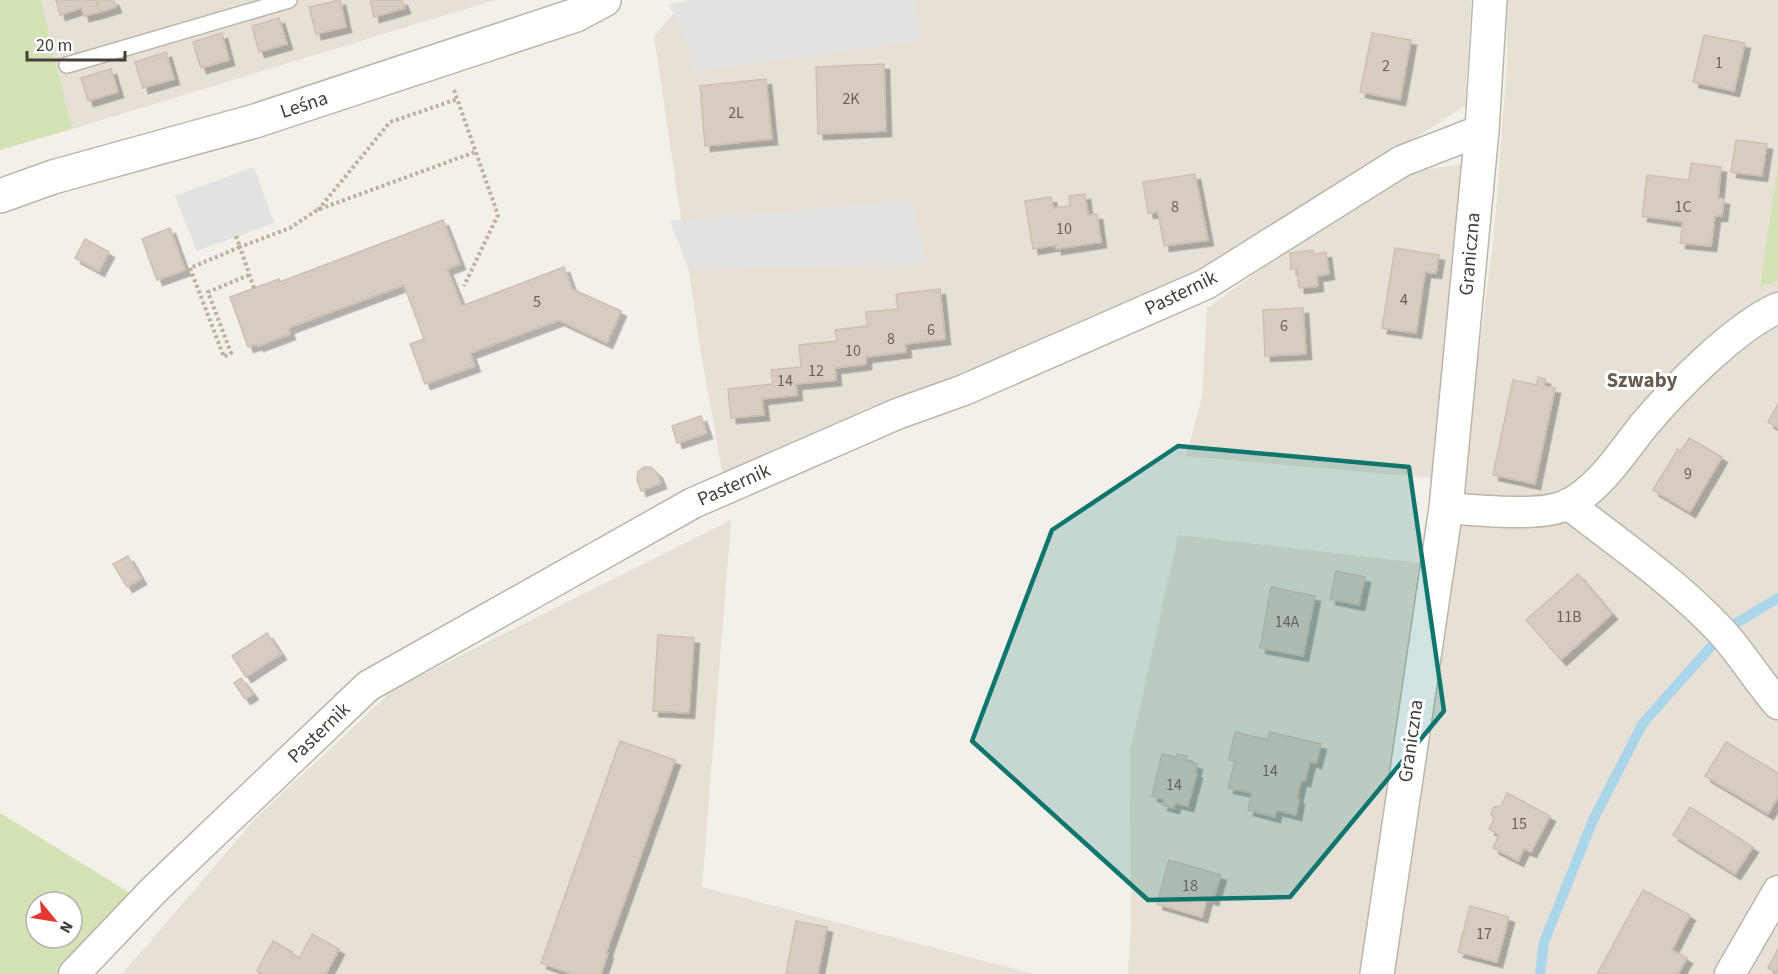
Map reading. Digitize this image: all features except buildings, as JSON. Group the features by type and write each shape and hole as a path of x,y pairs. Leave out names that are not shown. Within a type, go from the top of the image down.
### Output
{"street":[{"name":"Leśna","path":"0,196 53,177 255,121 576,15 604,0"},
{"name":"Graniczna","path":"1377,974 1446,508 1482,130 1490,0"},
{"name":"Pasternik","path":"74,974 153,891 368,686 693,503 897,414 964,390 1206,284 1402,161 1482,130"},
{"path":"1446,508 1529,512 1551,510 1568,504 1587,491 1608,471 1684,382 1737,334 1778,308"},
{"path":"1568,504 1697,607 1723,633 1778,704"},
{"path":"1730,974 1778,891"}],"lane":[{"path":"67,65 289,0"}],"path":[{"path":"444,59 498,215 464,286"},
{"path":"317,210 390,122 458,99"},
{"path":"249,275 208,292 231,353 224,357 190,268 290,228 317,210 475,152"},
{"path":"236,237 254,288"}],"highlighted area":[{"path":"1178,446 1409,467 1444,711 1290,897 1148,900 972,741 1052,530"}],"shaded area":[{"path":"41,0 495,0 72,129"},
{"path":"686,0 1471,0 1465,106 1202,275 971,370 724,482 701,353 654,36"},
{"path":"702,0 915,0 920,41 691,72 696,50 690,49 669,4"},
{"path":"1507,0 1778,0 1778,163 1760,287 1778,281 1778,974 1390,974 1460,503 1494,234 1507,63"},
{"path":"1467,164 1431,478 1186,456 1202,397 1207,308 1295,245 1406,172"},
{"path":"254,167 274,223 197,251 175,196"},
{"path":"912,200 927,264 689,271 670,221"},
{"path":"731,520 702,887 1034,974 122,974 256,818 394,689"},
{"path":"1178,535 1421,563 1364,974 1128,974 1131,925 1130,752"}],"green space":[{"path":"0,0 41,0 72,129 0,150"},
{"path":"1778,163 1778,281 1760,287"},
{"path":"0,813 135,896 84,947 84,890 24,890 24,950 81,950 57,974 0,974"}],"waterway":[{"path":"1730,627 1778,598"},
{"path":"1540,974 1544,942 1593,820 1643,723 1716,641"}],"district":[{"name":"Szwaby","path":"1642,380"}]}
